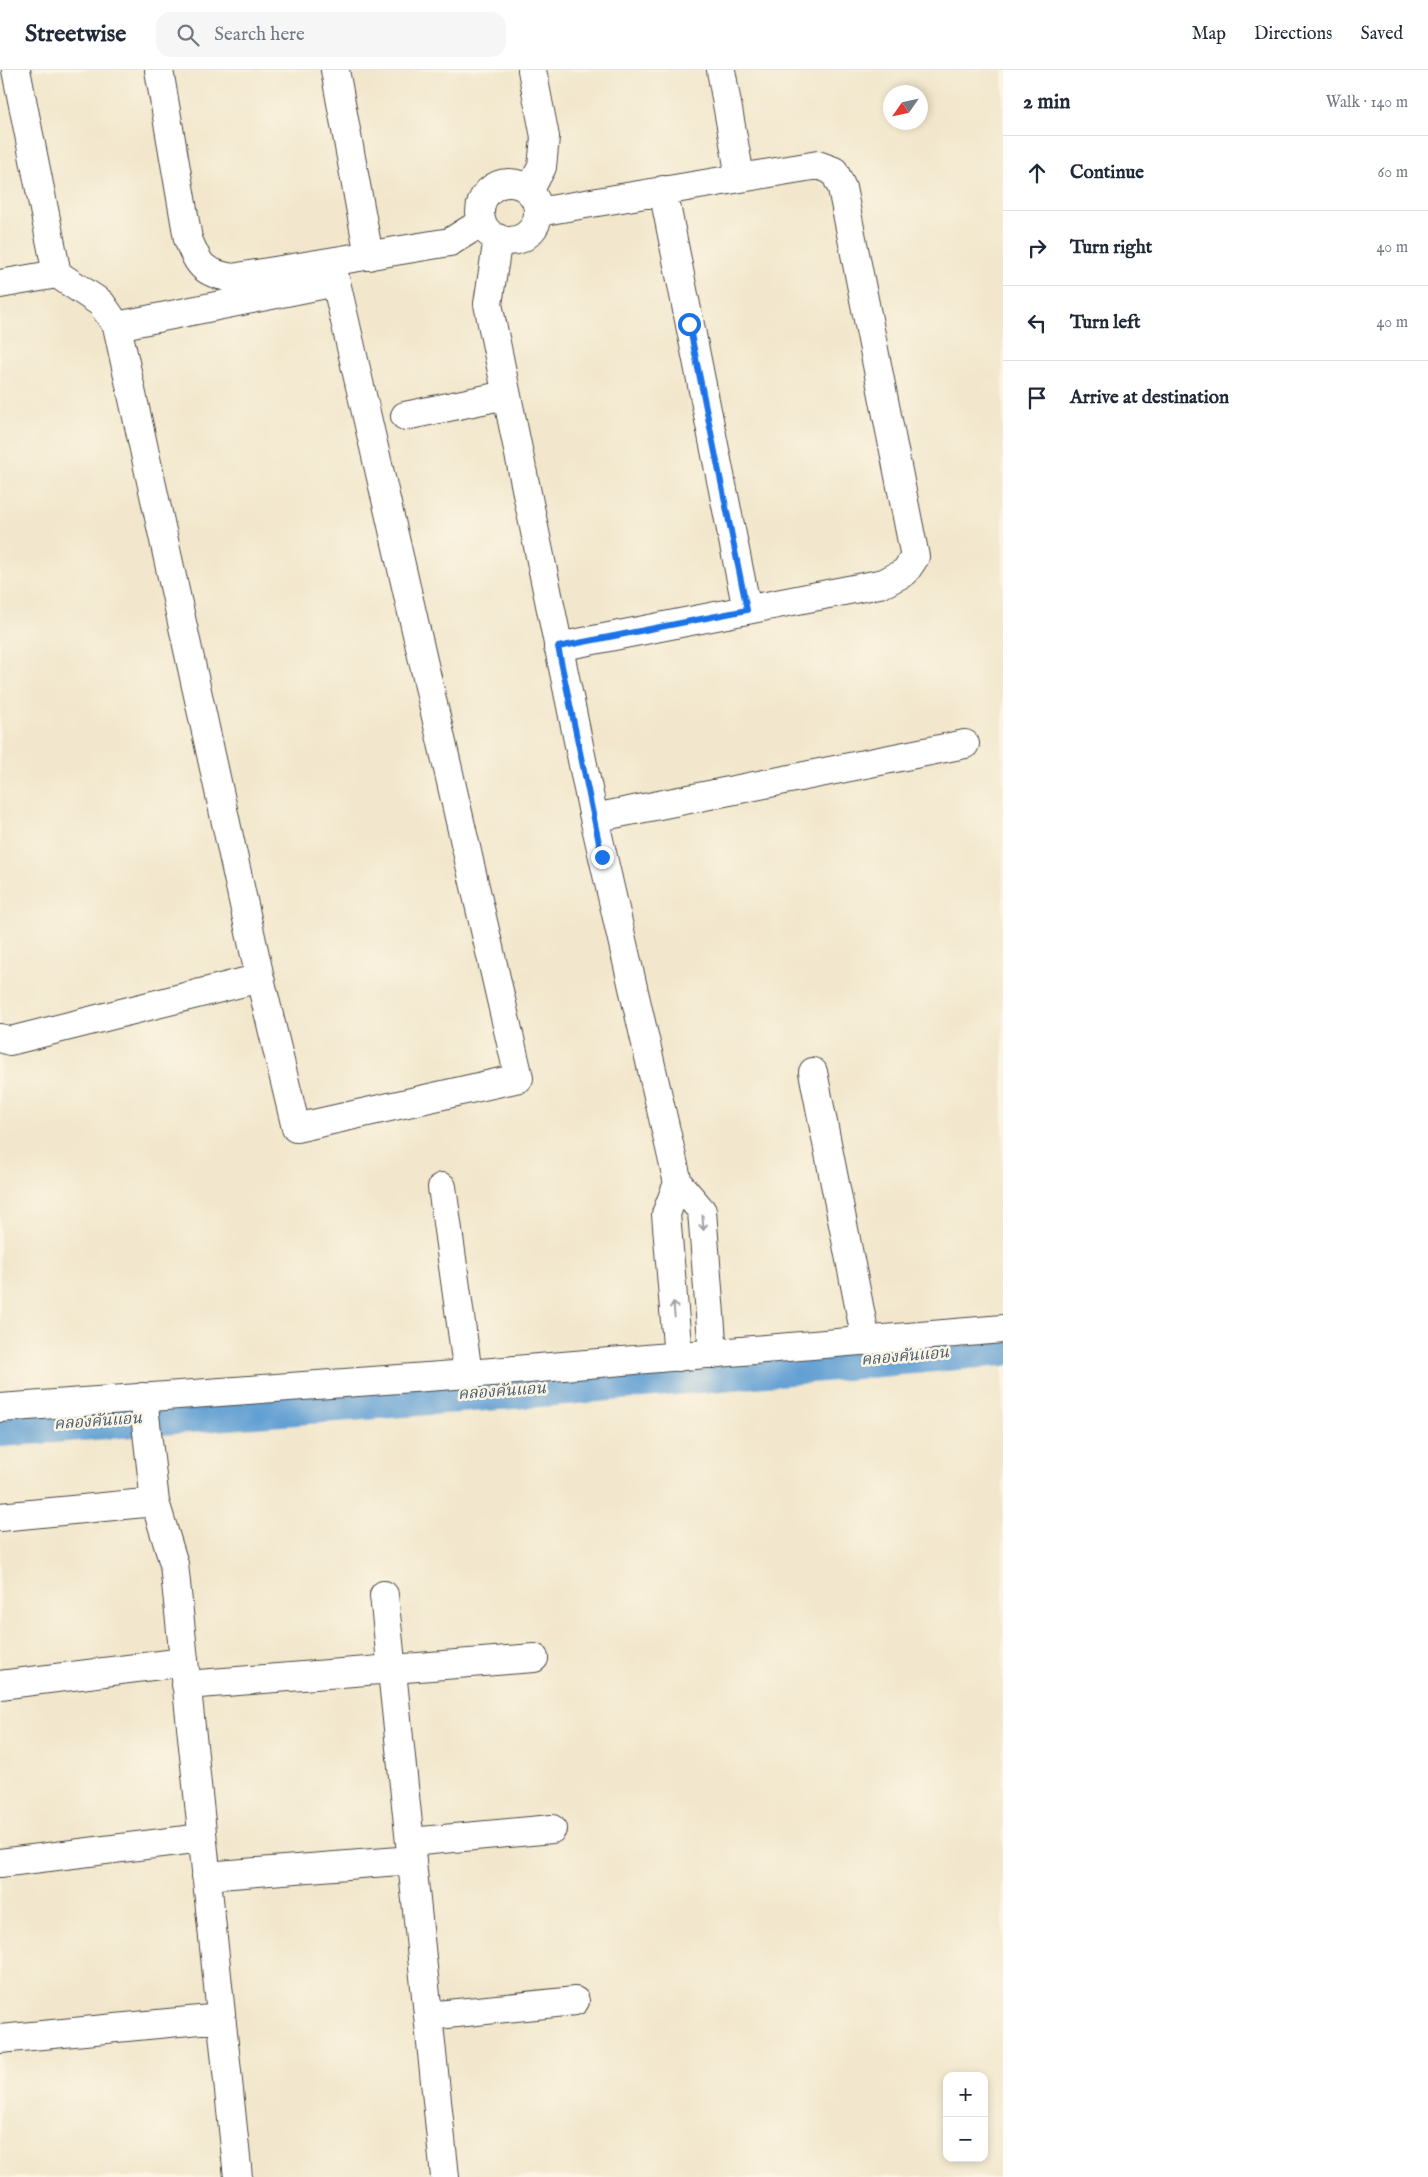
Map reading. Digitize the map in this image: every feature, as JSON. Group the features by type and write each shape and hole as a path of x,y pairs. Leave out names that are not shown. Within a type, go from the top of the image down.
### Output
{"street":[{"path":"16,70 57,274"},
{"path":"159,70 188,239 197,260 211,274 232,278 450,242 490,230 509,240 525,235 535,223 533,202 542,167 545,137 532,70"},
{"path":"335,70 369,256"},
{"path":"721,70 740,177"},
{"path":"533,202 662,190 818,166 834,171 842,188 915,557 905,572 884,583 558,647"},
{"path":"533,202 520,185 509,182 497,185 488,191 482,200 480,211 490,230 488,304 594,818 678,1183 702,1211 714,1354"},
{"path":"662,190 747,610"},
{"path":"0,284 57,274 101,303 117,326 260,978 296,1128 520,1078 336,282 117,326"},
{"path":"405,416 506,395"},
{"path":"594,818 965,744"},
{"path":"0,1038 10,1041 260,978"},
{"path":"813,1072 866,1341"},
{"path":"678,1183 666,1214 678,1357"},
{"path":"442,1187 468,1374"},
{"path":"0,1408 144,1408 468,1374 1003,1329"},
{"path":"144,1408 153,1490 174,1564 238,2177"},
{"path":"0,1517 153,1490"},
{"path":"384,1595 445,2177"},
{"path":"0,1684 185,1674 392,1671 534,1658"},
{"path":"206,1876 411,1851 552,1829"},
{"path":"0,1863 202,1838"},
{"path":"428,2016 575,2001"},
{"path":"0,2039 221,2018"}],"waterway":[{"name":"คลองคันแอน","path":"0,1429 554,1388 1003,1348"}],"route":[{"path":"602,857 558,647 747,610 689,324"}]}
